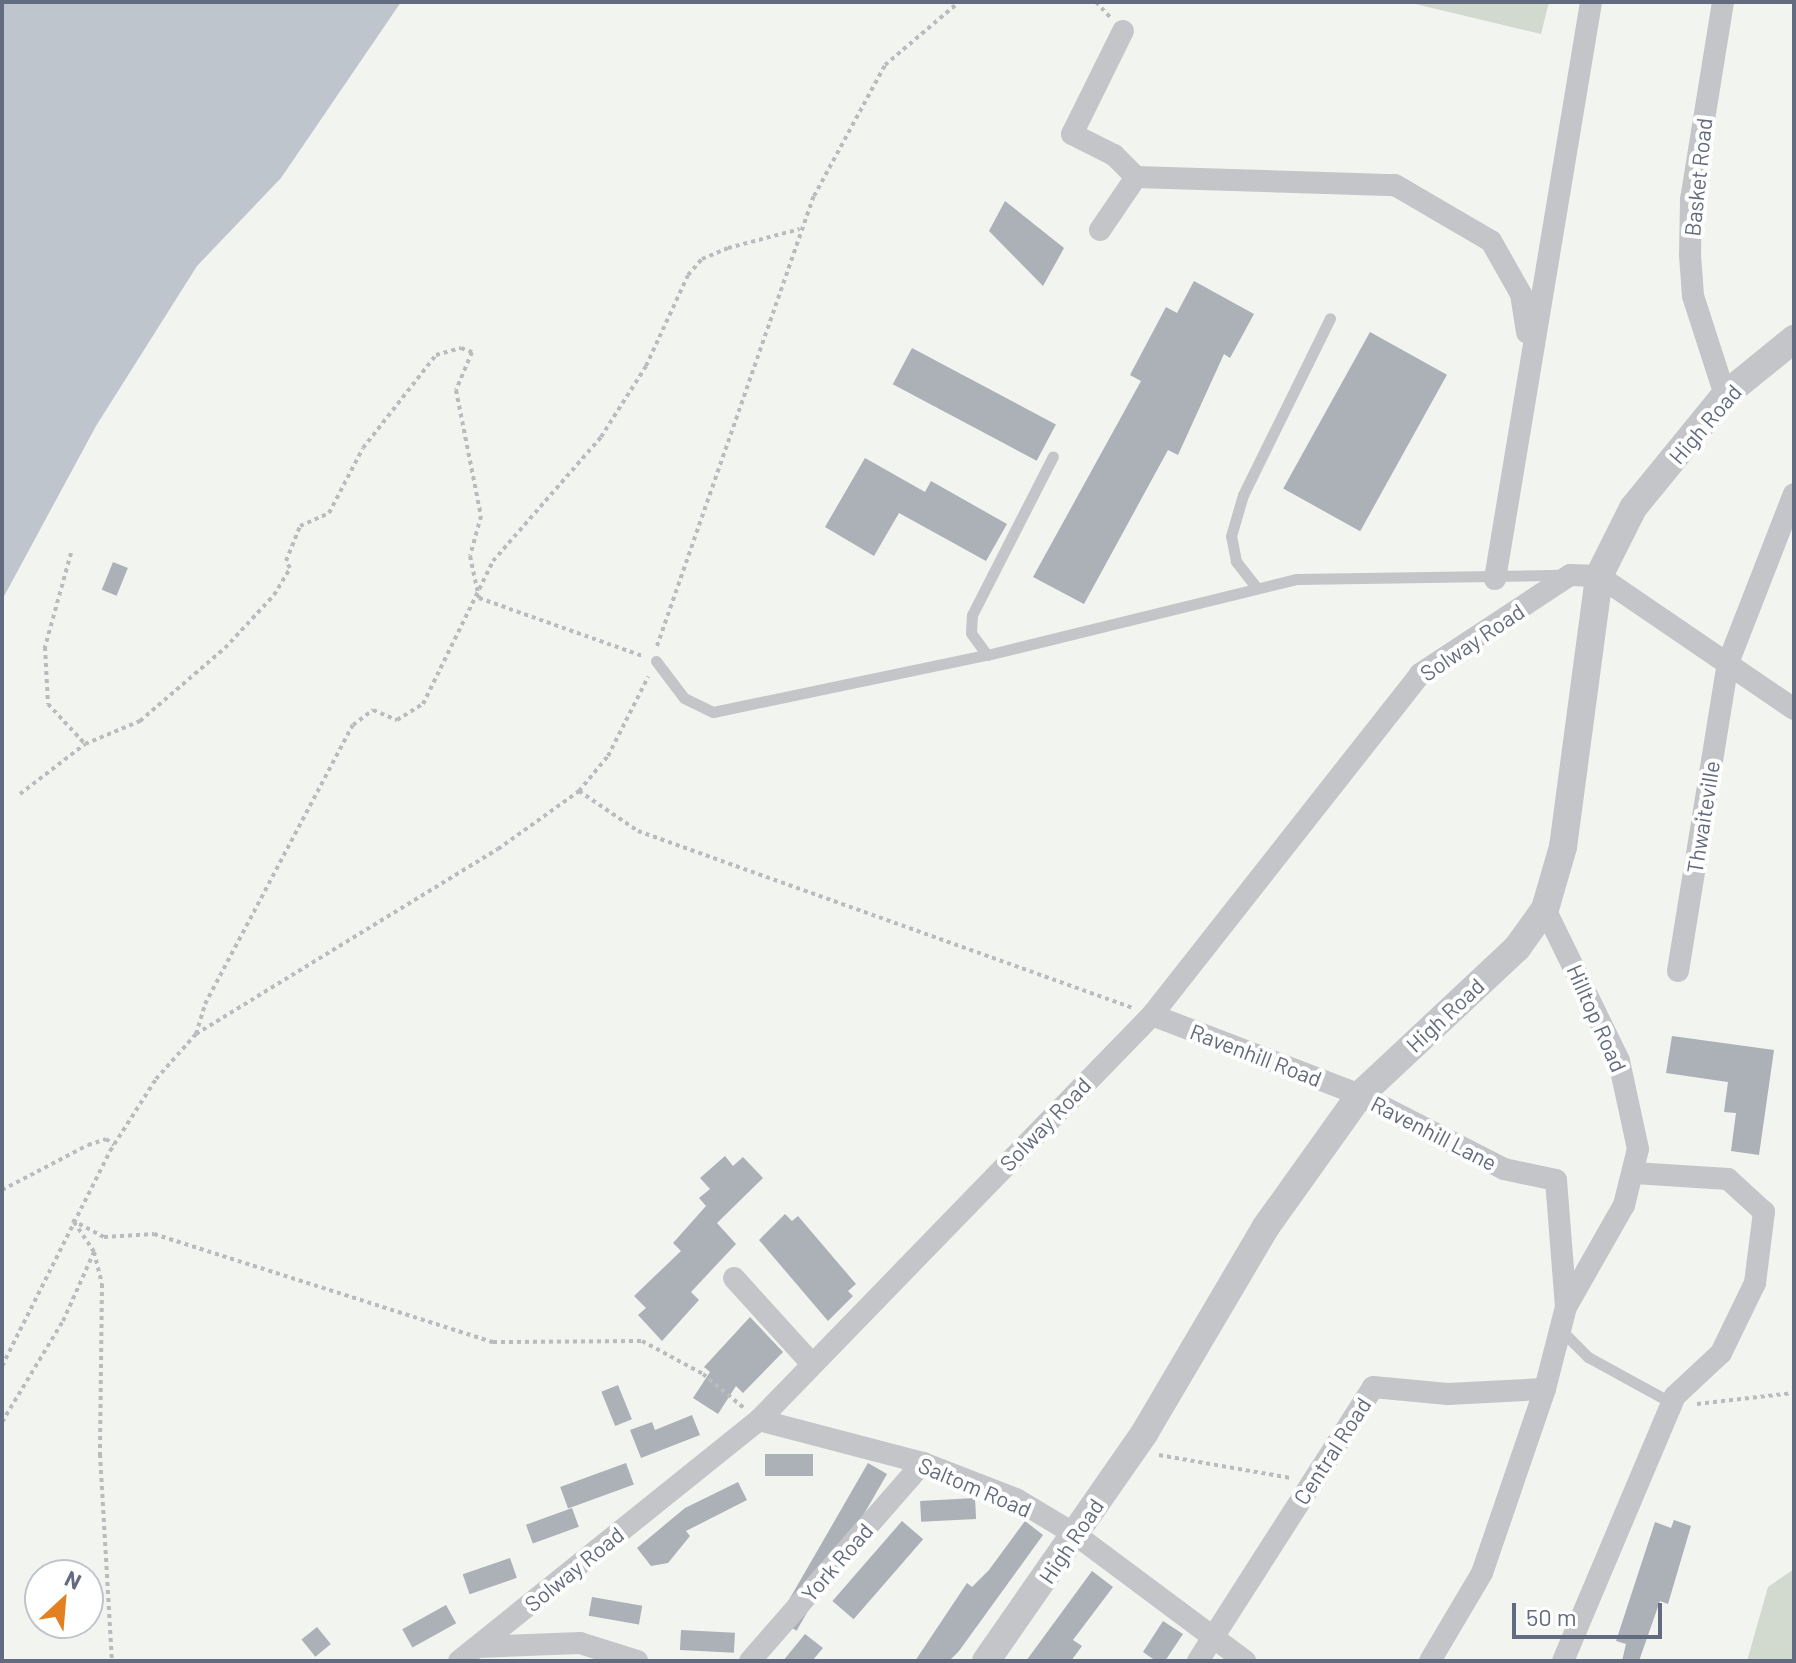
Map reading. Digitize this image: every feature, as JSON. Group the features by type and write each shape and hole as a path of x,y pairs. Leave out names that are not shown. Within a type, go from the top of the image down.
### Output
{"street":[{"path":"1495,579 1530,350 1591,2"},
{"name":"Basket Road","path":"1723,2 1691,200 1690,255 1703,335 1725,395"},
{"path":"1123,31 1072,134 1114,155 1136,177 1395,185 1491,241 1521,294 1530,350"},
{"path":"1100,230 1136,177"},
{"name":"High Road","path":"986,1661 1076,1535 1265,1228 1360,1095 1517,948 1545,909 1563,847 1599,576 1633,508 1725,395 1794,339"},
{"name":"Thwaiteville","path":"1678,971 1728,663 1794,494"},
{"path":"1570,575 1599,576 1794,709"},
{"name":"Solway Road","path":"459,1661 759,1420 1152,1015 1420,674 1570,575"},
{"name":"Hilltop Road","path":"1430,1661 1482,1573 1545,1389 1563,1317 1624,1205 1634,1173 1635,1120 1619,1061 1545,909"},
{"name":"Ravenhill Road","path":"1152,1015 1360,1095"},
{"name":"Ravenhill Lane","path":"1360,1095 1504,1169 1556,1180"},
{"path":"1563,1661 1671,1405 1721,1353 1755,1283 1764,1212 1728,1179 1634,1173"},
{"name":"Hilltop Road","path":"1556,1180 1563,1317"},
{"path":"734,1278 812,1364"},
{"name":"Central Road","path":"1198,1661 1373,1387 1448,1394 1545,1389"},
{"name":"Saltom Road","path":"759,1420 923,1463 1016,1499 1076,1535 1245,1661"},
{"name":"York Road","path":"750,1661 923,1463"},
{"path":"477,1647 580,1643 637,1661"}],"lane":[{"path":"1256,587 1236,561 1231,536 1243,495 1330,318"},
{"path":"987,655 971,633 972,615 1053,456"},
{"path":"656,661 684,698 713,712 987,655 1297,579 1495,579 1570,575"},
{"path":"1563,1317 1588,1357 1671,1405"}],"path":[{"path":"2,1366 72,1220 114,1145 156,1079 196,1034 498,849 579,791 608,756 656,661 661,624 800,229 885,65 959,2"},
{"path":"196,1034 205,1004 353,725 373,710 397,720 415,713 512,533 568,479 611,422 646,366 678,289 702,259 800,229"},
{"path":"20,794 85,744 140,721 225,648 274,595 290,568 286,561 300,526 329,513 363,448 436,355 461,348 472,352 456,390 481,516 470,556 479,598"},
{"path":"71,553 45,647 48,704 85,744"},
{"path":"479,598 656,661"},
{"path":"579,791 638,831 1152,1015"},
{"path":"2,1190 88,1145 106,1139 114,1145"},
{"path":"72,1220 94,1252 102,1284 100,1454 112,1661"},
{"path":"72,1220 104,1237 167,1238 493,1342 642,1341 703,1374 759,1420"},
{"path":"2,1422 63,1321 94,1252"},
{"path":"1671,1405 1794,1393"},
{"path":"1159,1455 1293,1479"}],"shaded area":[{"path":"2,2 401,2 281,178 197,266 96,426 2,600"},
{"path":"1407,2 1549,2 1541,34"},
{"path":"1794,1569 1794,1661 1747,1661 1768,1587"}],"building":[{"path":"1005,201 1064,248 1043,286 989,231"},
{"path":"1194,281 1254,314 1230,358 1224,354 1178,455 1168,450 1084,604 1033,577 1141,381 1130,375 1166,307 1177,313"},
{"path":"1370,332 1447,375 1360,531 1283,489"},
{"path":"912,348 1056,425 1037,461 893,384"},
{"path":"865,458 925,492 931,481 1007,524 986,561 899,513 874,556 825,527"},
{"path":"113,562 128,568 117,596 102,590"},
{"path":"1672,1036 1774,1050 1759,1155 1731,1151 1736,1113 1724,1112 1728,1082 1666,1073"},
{"path":"725,1156 733,1166 743,1157 763,1178 717,1223 736,1244 691,1292 699,1300 662,1341 638,1315 646,1308 634,1296 681,1251 673,1243 706,1206 699,1198 710,1189 700,1178"},
{"path":"785,1214 792,1221 798,1216 856,1284 848,1291 853,1296 828,1321 759,1240"},
{"path":"750,1317 783,1352 743,1393 736,1386 718,1414 693,1398 710,1372 704,1367"},
{"path":"618,1385 632,1419 615,1426 601,1392"},
{"path":"692,1415 700,1435 641,1458 630,1430 652,1422 655,1430"},
{"path":"765,1454 813,1454 813,1476 765,1476"},
{"path":"626,1463 634,1485 568,1509 560,1487"},
{"path":"868,1463 887,1474 797,1631 778,1620"},
{"path":"738,1482 747,1500 686,1531 690,1536 668,1563 651,1566 637,1548 685,1508"},
{"path":"975,1498 976,1519 921,1522 920,1501"},
{"path":"572,1508 579,1527 533,1544 526,1525"},
{"path":"1674,1520 1691,1526 1668,1604 1660,1601 1639,1661 1622,1661 1626,1644 1616,1641 1655,1522 1671,1528"},
{"path":"902,1521 923,1539 854,1619 832,1601"},
{"path":"1025,1521 1043,1535 959,1651 949,1661 915,1661 967,1583 972,1587 989,1570"},
{"path":"510,1558 517,1578 470,1594 463,1574"},
{"path":"1092,1571 1113,1587 1073,1640 1082,1646 1071,1661 1026,1661"},
{"path":"592,1597 642,1606 639,1625 589,1616"},
{"path":"446,1605 456,1623 412,1648 402,1629"},
{"path":"1163,1621 1183,1634 1165,1661 1156,1661 1143,1652"},
{"path":"317,1627 331,1644 315,1657 301,1640"},
{"path":"681,1630 735,1633 734,1653 680,1650"},
{"path":"805,1634 823,1648 812,1661 783,1661"}]}
